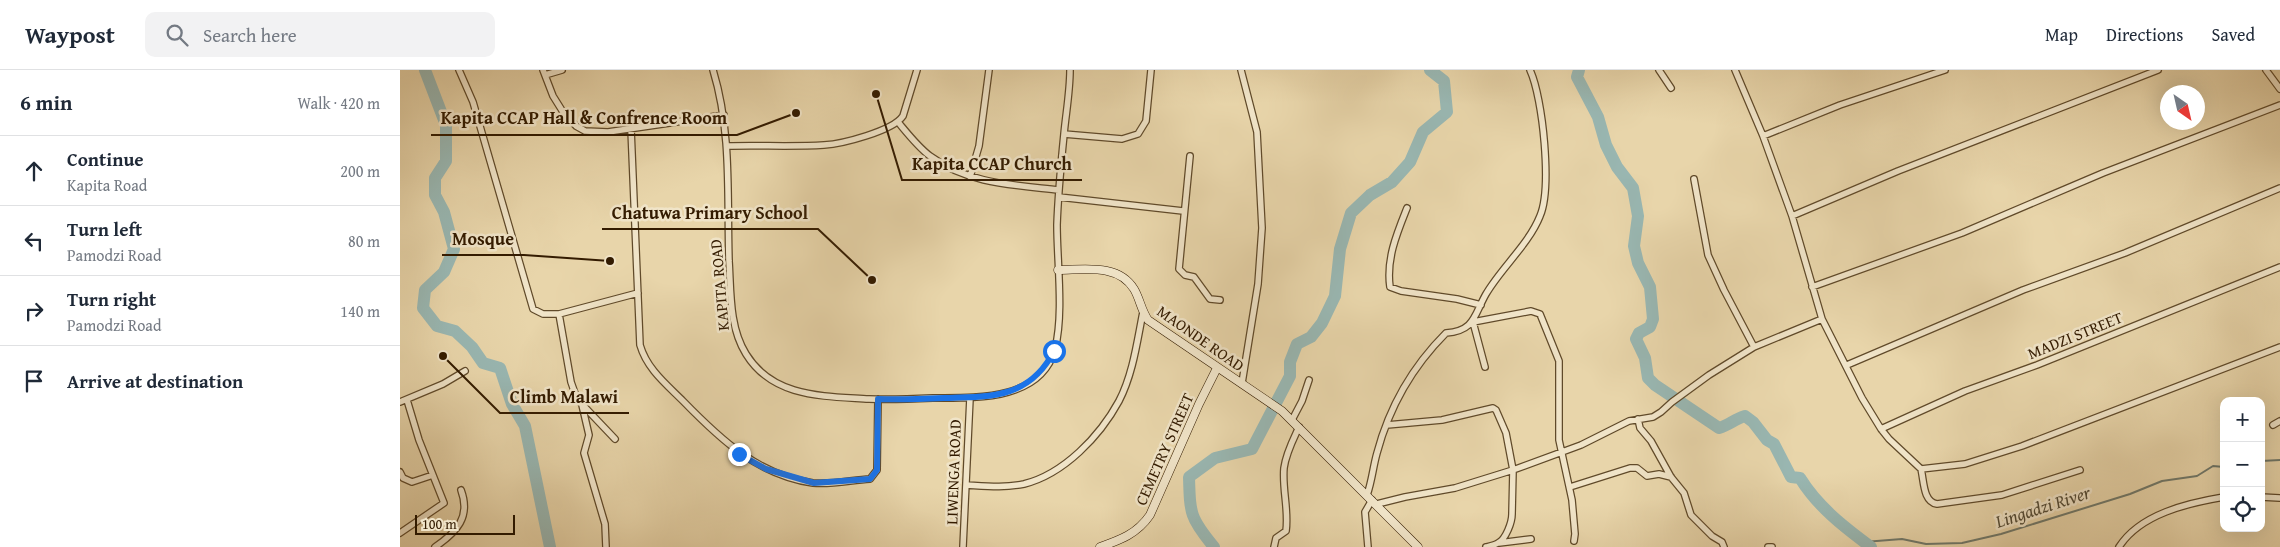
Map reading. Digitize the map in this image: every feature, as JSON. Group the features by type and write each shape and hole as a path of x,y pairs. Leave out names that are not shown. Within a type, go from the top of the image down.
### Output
{"street":[{"path":"459,70 473,102 533,309 543,314 558,314 638,293"},
{"path":"562,70 544,72 558,105 576,126 585,132 595,133 631,129 724,115"},
{"name":"KAPITA ROAD","path":"712,70 724,115 727,146 730,288 734,324 741,347 759,372 768,379 791,390 818,396 878,399 995,396 1012,391 1032,380 1048,362 1054,351 1057,337 1058,197 1070,70"},
{"path":"727,146 825,145 888,128 898,122 906,107 917,70"},
{"path":"970,177 979,146 989,70"},
{"path":"1064,134 1122,139 1138,134 1146,122 1151,70"},
{"path":"1241,70 1257,132 1262,228 1258,284 1242,383"},
{"path":"1485,367 1473,322 1486,294 1540,218 1546,193 1540,102 1530,70"},
{"path":"1659,70 1672,88"},
{"path":"1735,70 1763,136 1792,216 1822,319 1847,365 1862,398 1881,429 1921,469 1927,498 1932,503 1937,504 2002,495 2080,470"},
{"path":"1763,136 1840,105 1944,70"},
{"path":"1792,216 1906,168 2158,70"},
{"path":"2266,70 2280,89"},
{"path":"1812,287 1962,233 2103,174 2280,106"},
{"path":"898,122 930,156 970,177 1003,184 1059,190"},
{"path":"631,129 640,345 648,364 739,454 766,469 814,483 870,479 877,470 878,399"},
{"path":"1190,156 1180,269 1185,276 1194,277 1210,300 1220,300"},
{"path":"1694,179 1708,255 1754,347"},
{"path":"1847,365 2023,290 2133,250 2280,188"},
{"path":"1058,197 1184,211"},
{"path":"1407,208 1395,237 1389,262 1390,287 1481,305"},
{"name":"MADZI STREET","path":"1881,429 1965,391 2037,365 2280,267"},
{"name":"MAONDE ROAD","path":"1058,270 1101,270 1116,273 1132,286 1148,320 1282,410 1418,547"},
{"path":"1368,547 1366,512 1372,500 1376,454 1400,394 1429,350 1446,333 1457,332 1473,322 1531,311 1540,314 1558,361 1558,433 1570,487 1575,534 1574,541"},
{"path":"966,485 1012,486 1024,484 1041,478 1071,458 1100,428 1119,400 1130,370 1143,312"},
{"path":"558,314 571,382 582,405 589,435 584,453 605,524 606,547"},
{"path":"1372,500 1455,488 1561,453 1629,421 1653,417 1709,375 1754,347 1822,319"},
{"path":"1921,469 1965,464 2022,446 2280,347"},
{"name":"CEMETRY STREET","path":"1100,547 1130,535 1150,515 1199,404 1218,368"},
{"path":"400,402 443,384 465,371"},
{"path":"1292,420 1309,380"},
{"name":"LIWENGA ROAD","path":"963,547 970,398"},
{"path":"400,533 444,503 407,400"},
{"path":"582,405 615,439"},
{"path":"1387,425 1432,422 1493,408 1499,414 1506,433 1513,470 1512,520 1499,543"},
{"path":"1638,420 1640,428 1651,441 1671,478 1684,493 1686,503 1696,521 1722,542 1724,547"},
{"path":"2273,425 2280,421"},
{"path":"1274,547 1276,538 1286,532 1287,499 1284,469 1287,453 1299,427"},
{"path":"1570,487 1630,468 1637,468 1647,476 1658,474 1671,478"},
{"path":"400,472 407,481 412,482 433,475"},
{"path":"435,547 453,532 462,517 465,502 461,490"},
{"path":"2265,497 2280,498"},
{"path":"2119,547 2131,534 2152,518 2220,498"},
{"path":"1486,547 1499,543 1531,539"}],"waterway":[{"path":"425,70 446,125 446,161 435,178 435,195 444,212 454,249 444,272 425,290 423,308 437,326 455,331 472,347 483,363 500,368 512,404 525,426 550,547"},
{"path":"1214,547 1200,529 1193,515 1189,477 1215,458 1252,449 1290,376 1290,362 1297,344 1311,337 1322,323 1335,296 1340,249 1351,213 1370,195 1392,182 1410,162 1423,132 1447,112 1444,81 1430,70"},
{"path":"1579,70 1577,77 1598,117 1606,145 1617,167 1633,188 1638,216 1634,246 1638,263 1650,287 1653,319 1650,327 1639,333 1636,339 1645,358 1648,378 1655,385 1719,428 1745,416 1753,422 1767,440 1774,444 1791,477 1800,478 1823,507 1841,524 1871,547"},
{"name":"Lingadzi River","path":"2265,461 2280,460"},
{"name":"Lingadzi River","path":"1864,542 1902,539 1926,544 1962,543 2001,534 2130,494 2162,481 2197,476 2213,466 2220,467"}],"place":[{"name":"Kapita CCAP Church","path":"876,94"},
{"name":"Kapita CCAP Hall & Confrence Room","path":"796,113"},
{"name":"Mosque","path":"610,261"},
{"name":"Chatuwa Primary School","path":"872,280"},
{"name":"Climb Malawi","path":"443,356"}],"route":[{"path":"739,454 766,469 784,476 814,483 870,479 874,477 877,470 878,399 970,398 1004,394 1032,380 1048,362 1054,351"}]}
